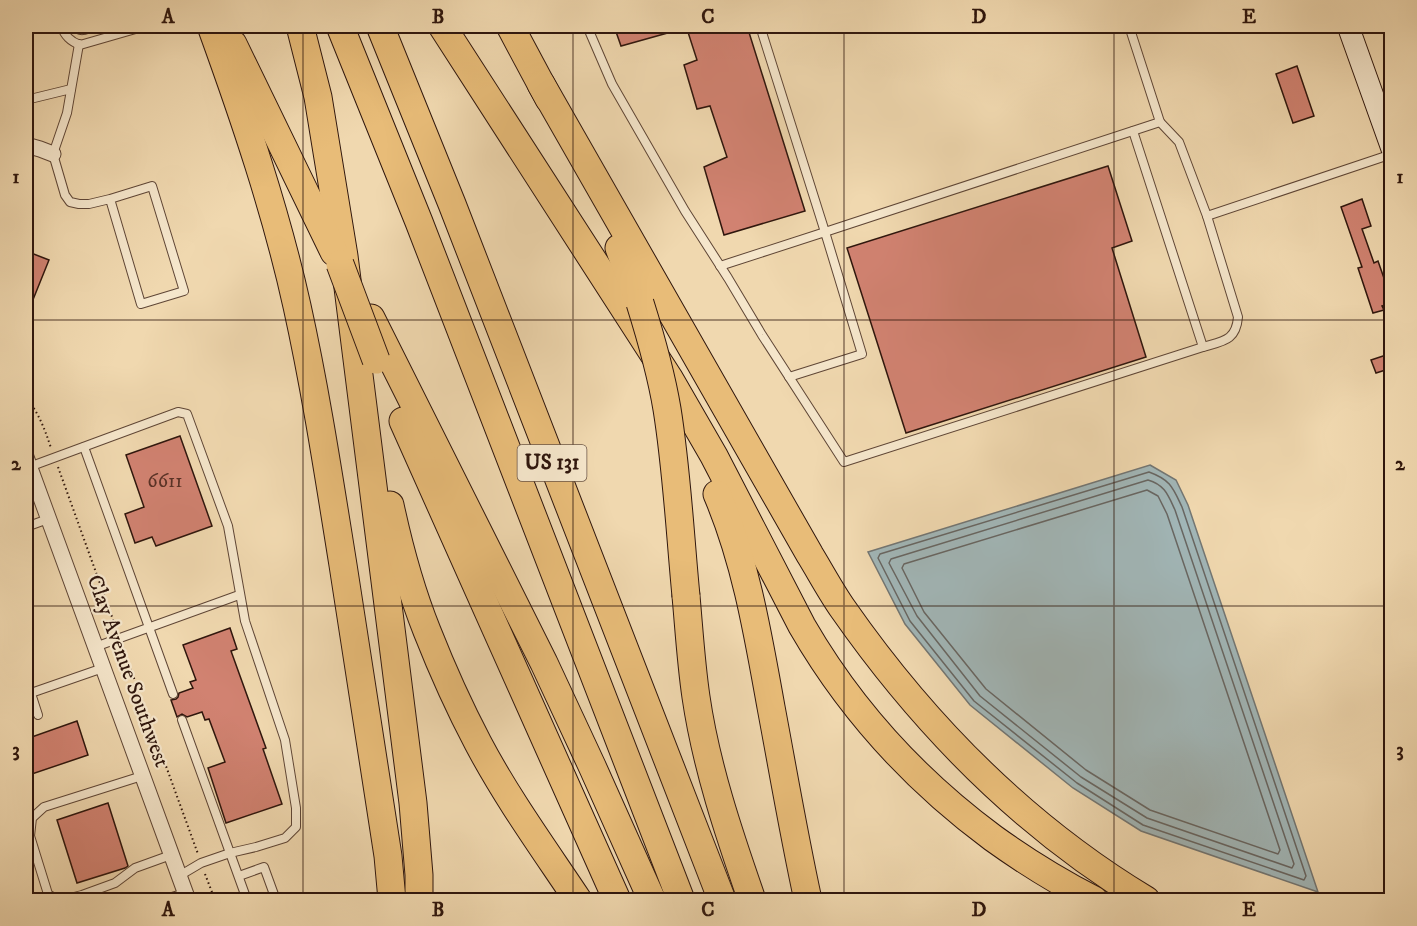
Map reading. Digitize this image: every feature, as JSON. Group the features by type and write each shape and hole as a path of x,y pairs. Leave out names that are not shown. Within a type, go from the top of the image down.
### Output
{"highway":[{"path":"210,26 253,147 297,305 326,457 388,856 392,900"},
{"path":"224,26 544,663 652,900"},
{"path":"300,26 318,98 342,260 412,791 419,900"},
{"name":"US 131","path":"340,26 424,232 681,900"},
{"name":"US 131","path":"380,26 452,204 722,900"},
{"path":"442,26 533,168 635,309 652,342 672,442 696,696 704,740 721,807 752,900"},
{"path":"510,26 810,555 863,636 914,702 957,749 1006,796 1104,874 1146,900"},
{"path":"541,84 603,209 635,309 721,502 755,618 808,900"},
{"path":"342,260 376,360 617,900"},
{"path":"342,260 376,422 390,506 404,561 426,629 453,693 479,745 523,818 578,900"},
{"path":"635,309 669,378 703,436 807,633 855,705 919,776 964,816 1027,861 1094,900"}],"main road":[{"path":"1348,26 1392,148"}],"street":[{"path":"26,145 53,154"},
{"name":"Clay Avenue Southwest","path":"27,462 186,897"}],"lane":[{"path":"61,26 68,38 79,44 129,28 146,26"},
{"path":"72,26 78,30 94,26"},
{"path":"587,26 612,84 685,211 844,462 1230,339 1237,327 1238,317 1207,216 1179,142 1160,122 1129,26"},
{"path":"760,26 862,354 789,377"},
{"path":"79,44 67,113 53,154 65,195 70,202 89,204 152,186 184,291 141,304 110,199"},
{"path":"26,100 71,89"},
{"path":"720,266 1160,122"},
{"path":"1133,131 1203,347"},
{"path":"1207,216 1392,154"},
{"path":"27,462 84,447 178,412 187,414 228,525 244,621 285,740 296,808 296,827 285,838 201,863 178,876"},
{"path":"84,447 173,694"},
{"path":"26,527 48,519"},
{"path":"95,646 239,595"},
{"path":"31,693 103,668"},
{"path":"26,678 38,715"},
{"path":"182,720 248,900"},
{"path":"142,776 44,807 32,818 30,836 48,894 54,898 66,899 82,895 115,883 135,868 171,855"},
{"path":"239,876 264,867 276,900"},
{"path":"162,900 186,897"}],"path":[{"path":"1385,26 1392,44"},
{"path":"26,397 43,424 51,447"},
{"path":"56,463 116,629"},
{"path":"122,646 198,854"},
{"path":"204,871 214,900"}],"water":[{"path":"1150,465 1176,480 1188,505 1318,892 1141,831 1073,788 970,705 905,624 868,552"}],"building":[{"path":"614,26 681,26 682,29 621,46"},
{"path":"686,26 747,26 805,211 724,235 704,167 727,157 710,106 697,109 684,65 697,60"},
{"path":"1297,66 1314,116 1293,123 1276,74"},
{"path":"1108,166 1132,241 1112,248 1146,357 906,433 847,248"},
{"path":"1362,199 1371,226 1362,229 1374,263 1378,261 1385,281 1392,279 1392,303 1382,306 1384,310 1373,313 1358,268 1362,267 1341,207"},
{"path":"26,251 49,260 26,317"},
{"path":"1392,353 1392,368 1376,373 1371,360"},
{"path":"180,436 212,526 156,546 152,537 135,543 125,514 144,507 126,455"},
{"path":"230,628 237,649 231,651 266,748 263,749 282,804 226,823 208,768 225,762 209,719 205,720 202,712 187,717 182,714 177,717 171,700 176,699 179,693 193,688 190,682 196,680 183,645"},
{"path":"77,721 88,755 26,776 26,739"},
{"path":"108,803 128,866 77,883 57,820"}]}
